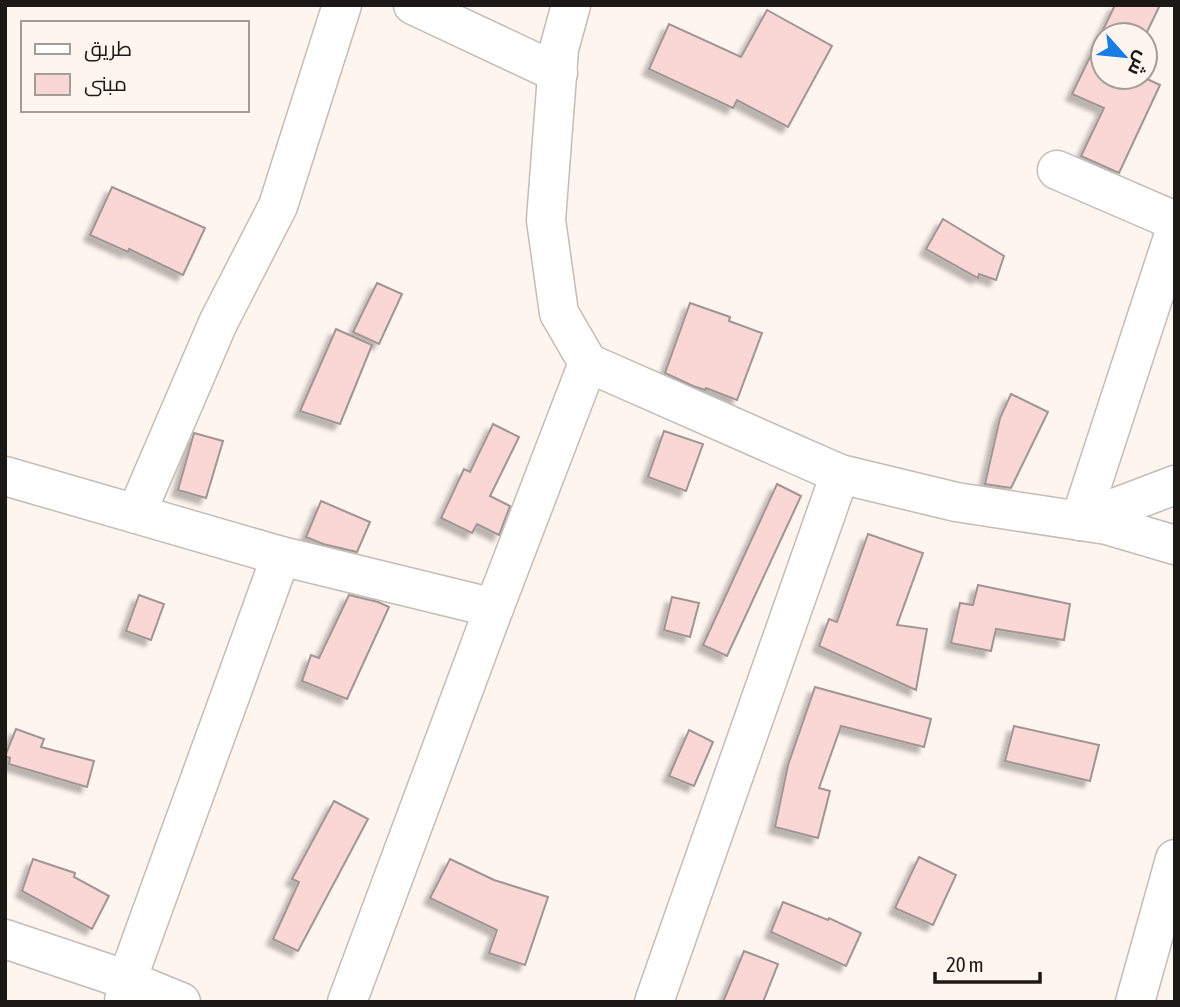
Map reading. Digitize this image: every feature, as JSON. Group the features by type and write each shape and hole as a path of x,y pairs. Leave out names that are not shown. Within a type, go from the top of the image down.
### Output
{"street":[{"path":"136,514 218,323 278,206 342,5"},
{"path":"413,5 558,74"},
{"path":"571,5 559,49 546,220 559,313 588,363 840,474 956,502 1107,525 1175,545"},
{"path":"1057,170 1175,221"},
{"path":"1080,521 1175,231"},
{"path":"347,1002 588,363"},
{"path":"654,1002 840,474"},
{"path":"5,476 281,556 494,608"},
{"path":"1080,521 1175,485"},
{"path":"126,991 281,556"},
{"path":"1135,1002 1175,859"},
{"path":"5,939 126,991 181,1002"}],"building":[{"path":"1115,5 1160,5 1152,21 1107,21"},
{"path":"767,10 832,46 788,127 737,100 733,108 649,69 669,24 741,57"},
{"path":"1089,59 1089,91 1157,91 1119,173 1081,156 1104,108 1072,94"},
{"path":"112,187 205,228 183,275 129,249 128,252 90,235"},
{"path":"943,219 1004,256 996,280 979,274 978,278 926,249"},
{"path":"377,283 402,294 379,344 353,332"},
{"path":"690,303 730,317 729,321 762,333 737,400 693,386 665,373"},
{"path":"336,329 372,345 340,424 300,411"},
{"path":"1011,394 1048,412 1011,488 985,484 1000,418"},
{"path":"493,424 519,437 490,496 510,506 499,535 477,524 472,533 441,518 464,469 470,472"},
{"path":"664,431 703,444 686,491 648,477"},
{"path":"194,433 223,441 206,498 178,490"},
{"path":"777,484 801,496 727,656 703,645"},
{"path":"321,501 370,522 357,552 306,537"},
{"path":"868,534 923,553 897,625 927,629 916,690 819,646 829,619 837,622"},
{"path":"978,585 1070,604 1064,640 996,629 991,651 951,643 960,603 973,605"},
{"path":"139,595 164,604 151,640 126,631"},
{"path":"349,595 389,607 347,699 302,681 311,655 319,658"},
{"path":"672,597 699,603 690,637 664,630"},
{"path":"815,687 931,719 924,747 841,726 819,788 830,791 818,838 775,827 788,765"},
{"path":"1014,726 1099,745 1090,781 1005,761"},
{"path":"16,729 44,739 41,747 94,761 87,787 9,764 10,758 5,756"},
{"path":"689,730 713,742 694,786 669,776"},
{"path":"334,801 368,819 298,951 273,939 299,882 292,879"},
{"path":"919,857 956,875 933,925 895,908"},
{"path":"33,859 75,873 74,877 109,896 92,929 22,891"},
{"path":"450,859 494,880 548,897 525,965 489,953 497,930 430,898"},
{"path":"783,902 828,920 829,918 861,933 846,966 771,932"},
{"path":"744,951 778,964 763,1002 723,1002"}]}
